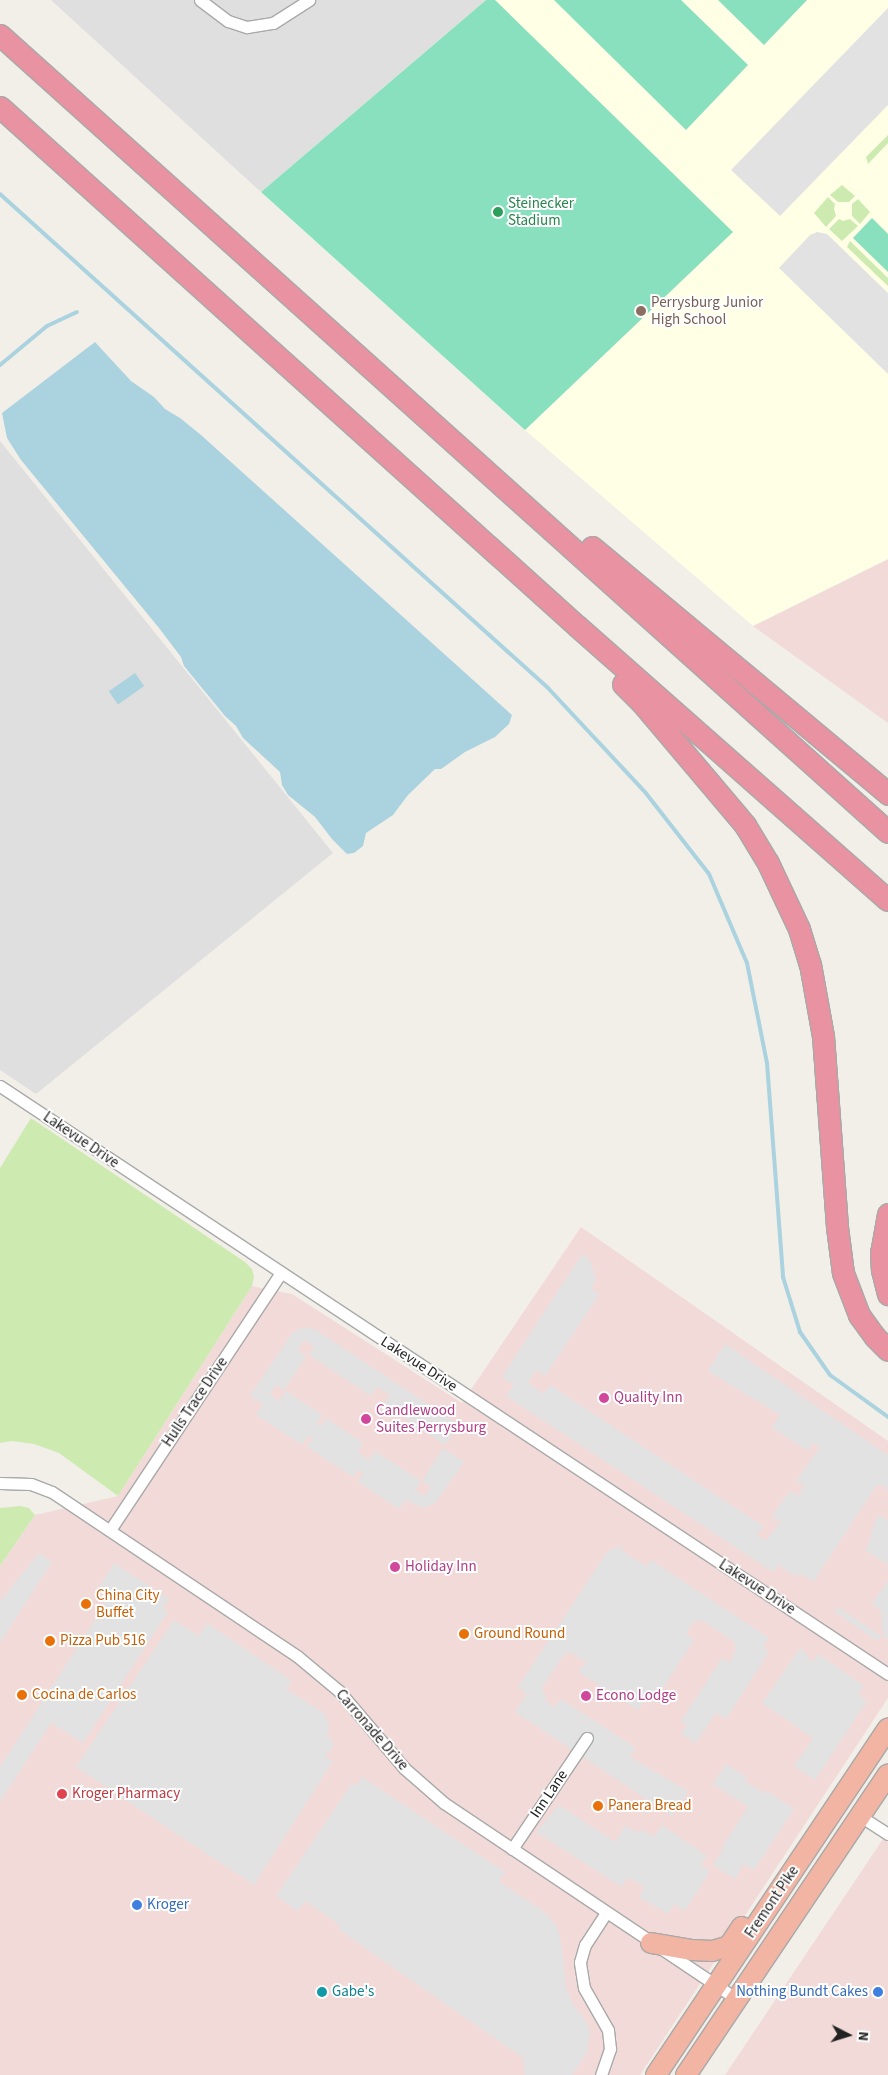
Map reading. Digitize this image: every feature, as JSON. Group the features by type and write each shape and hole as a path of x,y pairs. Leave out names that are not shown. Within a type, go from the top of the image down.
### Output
{"highway":[{"path":"0,36 888,832"},
{"path":"0,107 576,626 888,900"},
{"path":"389,384 578,536 888,794"},
{"path":"576,626 604,666 642,703 739,818 768,863 785,896 808,955 818,1000 827,1081 837,1227 843,1272 859,1315 875,1337 888,1350"},
{"path":"888,1214 882,1252 882,1270 888,1294"},
{"name":"Fremont Pike","path":"656,2075 888,1728"},
{"name":"Fremont Pike","path":"686,2075 888,1774"},
{"path":"652,1942 692,1950 712,1951 729,1946 770,1887 794,1869"}],"street":[{"path":"200,0 228,21 247,27 273,23 309,0"},
{"name":"Lakevue Drive","path":"0,1086 888,1674"},
{"name":"Hulls Trace Drive","path":"110,1530 281,1273"},
{"name":"Carronade Drive","path":"0,1483 31,1484 52,1492 319,1672 340,1691 404,1768 423,1787 606,1913 737,1999"},
{"name":"Inn Lane","path":"512,1849 586,1738"},
{"path":"860,1816 888,1834"},
{"path":"601,2075 610,2049 608,2030 584,1988 580,1962 585,1945 606,1913"}],"shaded area":[{"path":"51,0 486,0 261,192"},
{"name":"Perrysburg Junior High School","path":"486,0 888,0 888,559 753,626 525,430 261,192"},
{"path":"888,8 888,105 780,216 731,170"},
{"path":"817,232 827,234 888,293 888,374 779,268 810,235"},
{"path":"0,441 333,853 36,1094 0,1070"},
{"path":"888,559 888,723 753,626"},
{"path":"581,1227 888,1441 888,1698 640,2075 0,2075 0,1566 35,1515 118,1496 252,1286 292,1294 462,1403"},
{"path":"582,1254 590,1260 596,1279 591,1289 599,1295 545,1376 536,1370 528,1383 544,1394 550,1385 763,1526 757,1534 766,1541 780,1522 772,1516 790,1491 798,1496 804,1486 796,1481 820,1447 813,1443 808,1451 772,1428 780,1415 708,1371 725,1344 888,1455 888,1492 884,1486 877,1485 813,1582 801,1574 794,1576 779,1565 773,1572 506,1396 514,1385 502,1377"},
{"path":"304,1327 316,1330 459,1425 445,1445 384,1404 390,1395 377,1387 371,1396 309,1355 314,1347 304,1340 298,1350 306,1356 284,1390 276,1385 270,1394 279,1401 286,1391 322,1415 317,1424 321,1426 326,1418 363,1443 358,1452 369,1460 375,1451 421,1481 415,1490 425,1496 431,1487 422,1481 443,1448 464,1462 435,1503 423,1508 406,1500 399,1509 358,1482 363,1473 358,1470 353,1477 307,1447 313,1438 309,1436 302,1445 256,1415 263,1404 250,1396 292,1333"},
{"path":"879,1515 888,1521 888,1565 865,1550 870,1541 874,1523"},
{"path":"623,1546 621,1550 647,1567 651,1560 769,1638 763,1647 769,1652 726,1719 716,1713 696,1743 681,1734 687,1726 681,1721 722,1658 730,1663 736,1648 733,1641 703,1621 694,1621 686,1634 694,1640 653,1704 645,1699 638,1710 579,1672 586,1662 570,1652 564,1655 542,1688 550,1705 555,1707 561,1699 636,1748 630,1757 688,1791 672,1816 515,1712 527,1694 518,1687 607,1552"},
{"path":"39,1553 52,1562 0,1643 0,1601"},
{"path":"114,1563 169,1599 163,1608 168,1612 83,1743 51,1723 0,1802 0,1767 111,1595 99,1587"},
{"path":"888,1580 888,1639 883,1636 881,1610 872,1604"},
{"path":"838,1607 881,1636 878,1641 835,1612"},
{"path":"174,1620 199,1636 207,1623 292,1681 286,1689 324,1713 329,1723 327,1735 334,1744 325,1757 333,1761 254,1885 76,1767"},
{"path":"801,1647 812,1663 818,1654 864,1686 858,1695 867,1701 815,1780 794,1766 813,1738 762,1703"},
{"path":"726,1764 747,1777 745,1781 765,1794 767,1791 794,1809 754,1870 744,1864 735,1879 713,1865 748,1807 713,1784"},
{"path":"362,1777 505,1872 499,1882 542,1910 551,1919 558,1929 561,1942 566,1987 574,2006 587,2023 590,2033 587,2053 572,2075 525,2075 523,2058 338,1929 340,1925 305,1901 298,1911 276,1896 352,1783 356,1786"},
{"path":"559,1805 615,1842 626,1825 635,1832 643,1830 654,1837 662,1825 707,1856 701,1865 710,1871 685,1911 674,1904 668,1914 639,1897 644,1887 627,1877 622,1887 536,1832"},
{"path":"888,1831 888,2075 725,2075 881,1842"}],"green space":[{"name":"Steinecker Stadium","path":"486,0 495,0 733,232 525,430 261,192"},
{"path":"554,0 681,0 748,65 686,130"},
{"path":"718,0 807,0 764,45"},
{"path":"888,135 888,143 868,164 866,157"},
{"path":"842,185 855,196 849,202 838,202 830,195"},
{"path":"828,197 835,204 836,216 826,227 814,213"},
{"path":"858,199 870,212 860,224 852,216 852,204"},
{"path":"872,218 888,234 888,272 853,238"},
{"path":"839,219 843,221 850,219 858,226 842,241 829,229"},
{"path":"850,241 888,278 888,286 847,247"},
{"path":"31,1118 245,1262 252,1269 254,1277 252,1286 118,1496 59,1453 34,1444 12,1441 0,1443 0,1168"},
{"path":"20,1506 29,1508 35,1515 0,1566 0,1508"}],"water":[{"path":"95,342 131,381 201,435 512,715 509,724 495,737 465,752 441,769 435,769 408,795 393,815 366,833 363,846 354,853 347,854 332,839 315,817 288,795 282,785 280,772 243,738 236,726 225,716 184,666 181,657 159,628 21,460 7,438 2,413"},
{"path":"135,673 144,686 118,704 109,691"}],"waterway":[{"path":"0,194 548,688 645,792 709,874 747,963 767,1063 783,1277 800,1332 830,1375 888,1417"},
{"path":"0,365 47,326 77,312"}],"place":[{"name":"Steinecker Stadium","path":"498,212"},
{"name":"Perrysburg Junior High School","path":"641,311"},
{"name":"Quality Inn","path":"604,1398"},
{"name":"Candlewood Suites Perrysburg","path":"366,1419"},
{"name":"Holiday Inn","path":"395,1567"},
{"name":"China City Buffet","path":"86,1604"},
{"name":"Ground Round","path":"464,1634"},
{"name":"Pizza Pub 516","path":"50,1641"},
{"name":"Cocina de Carlos","path":"22,1695"},
{"name":"Econo Lodge","path":"586,1696"},
{"name":"Kroger Pharmacy","path":"62,1794"},
{"name":"Panera Bread","path":"598,1806"},
{"name":"Kroger","path":"137,1905"},
{"name":"Gabe's","path":"322,1992"},
{"name":"Nothing Bundt Cakes","path":"878,1992"}]}
